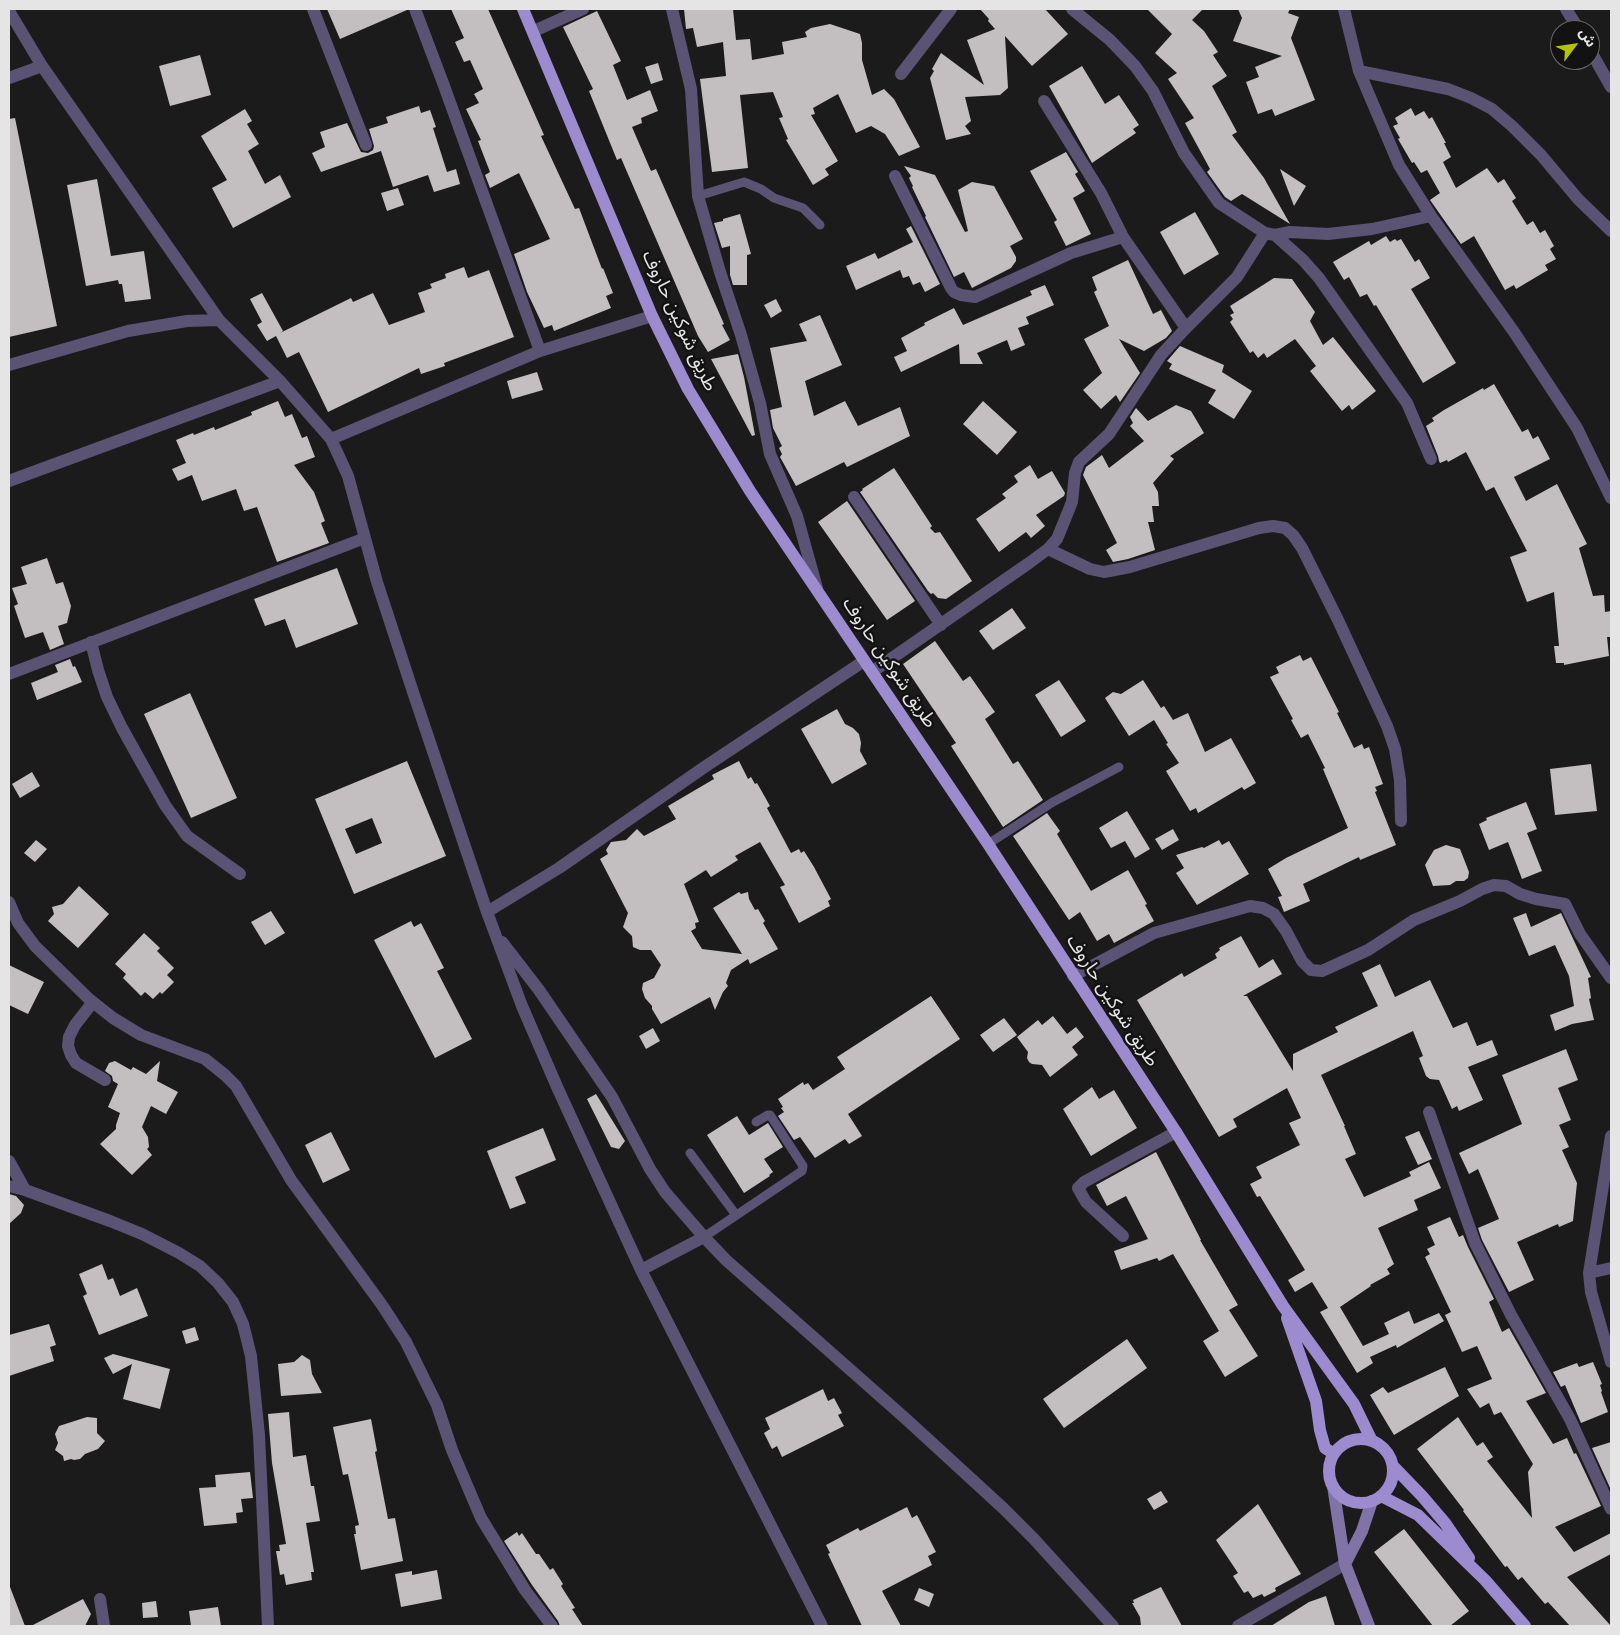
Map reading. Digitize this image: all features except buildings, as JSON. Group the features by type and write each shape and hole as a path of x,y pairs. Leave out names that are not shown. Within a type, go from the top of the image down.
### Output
{"main road":[{"name":"طريق شوكين حاروف","path":"523,9 534,31 652,316 688,389 750,491 988,844 1176,1132 1283,1306 1354,1404 1372,1441"},
{"name":"طريق شوكين حاروف","path":"1283,1306 1316,1401 1320,1430 1325,1448 1334,1454"},
{"path":"1369,1626 1345,1564 1330,1476 1330,1464 1334,1454 1341,1446 1351,1441 1362,1439 1372,1441 1382,1447 1389,1455 1393,1466 1446,1523 1485,1580"},
{"path":"1345,1564 1376,1498 1390,1482 1393,1466"},
{"path":"1333,1486 1340,1495 1350,1500 1361,1503 1376,1498 1418,1515 1485,1580 1525,1626"}],"street":[{"path":"313,9 366,145"},
{"path":"414,9 443,83 540,351"},
{"path":"534,31 583,9"},
{"path":"672,9 691,89 698,196 746,352 760,403 770,454 797,516 817,590"},
{"path":"901,74 951,9"},
{"path":"1072,9 1110,40 1135,66 1153,91 1184,153 1219,203 1270,234 1303,260 1319,278 1407,404 1431,459"},
{"path":"1344,9 1359,71 1399,165 1430,216 1514,332 1577,428 1611,498"},
{"path":"1566,9 1573,20"},
{"path":"9,11 42,66 219,320 280,381 331,439 348,476 392,628 487,912 522,1006 550,1072 641,1270 822,1626"},
{"path":"9,78 42,66"},
{"path":"1600,68 1611,87"},
{"path":"1359,71 1448,89 1492,109 1529,143 1578,199 1611,232"},
{"path":"1044,101 1101,193 1123,237 1186,328"},
{"path":"895,176 951,288 954,292 961,295 975,297 1071,253 1123,237"},
{"path":"872,672 1048,549 1057,539 1066,520 1072,502 1075,473 1079,462 1109,434 1161,355 1237,277 1270,234 1290,232 1328,234 1372,229 1430,216"},
{"path":"331,439 540,351 652,316"},
{"path":"9,365 128,331 187,321 219,320"},
{"path":"9,481 280,381"},
{"path":"854,497 941,625"},
{"path":"1048,549 1090,569 1104,572 1130,567 1259,528 1273,526 1285,528 1302,548 1387,726 1395,748 1400,780 1401,821"},
{"path":"9,674 365,538"},
{"path":"91,642 98,670 122,728 165,805 187,836 240,874"},
{"path":"487,912 559,868 706,766 864,661"},
{"path":"1073,976 1154,933 1250,906 1263,908 1274,914 1286,931 1302,961 1311,970 1322,971 1368,950 1414,920 1460,901 1482,888 1494,885 1506,886 1520,894 1536,899 1565,904 1580,934 1611,978"},
{"path":"9,902 18,923 35,946 93,1002 141,1035 205,1059 226,1075 236,1086 291,1180 382,1305 406,1342 436,1405 452,1450 481,1518 525,1590 552,1626"},
{"path":"495,932 539,990 612,1097 650,1169 665,1192 704,1237 726,1260 906,1419 1003,1508 1034,1539 1113,1626"},
{"path":"93,1002 74,1025 68,1046 70,1055 76,1063 105,1080"},
{"path":"1430,1112 1475,1243 1511,1315 1570,1419 1611,1509"},
{"path":"1123,1236 1086,1202 1078,1188 1084,1182 1176,1132"},
{"path":"1611,1136 1589,1273 1591,1292 1611,1362"},
{"path":"9,1161 25,1190"},
{"path":"9,1186 110,1221 142,1234 179,1253 200,1266 218,1283 233,1302 243,1324 251,1356 259,1435 268,1626"},
{"path":"641,1270 704,1237"},
{"path":"1589,1273 1611,1268"},
{"path":"1238,1626 1345,1564"},
{"path":"100,1599 104,1626"}],"lane":[{"path":"698,196 744,182 761,189 774,198 803,208 820,224"},
{"path":"988,844 1053,802 1119,767"},
{"path":"704,1237 800,1172 803,1168 770,1115 756,1122"},
{"path":"690,1153 736,1215"}]}
